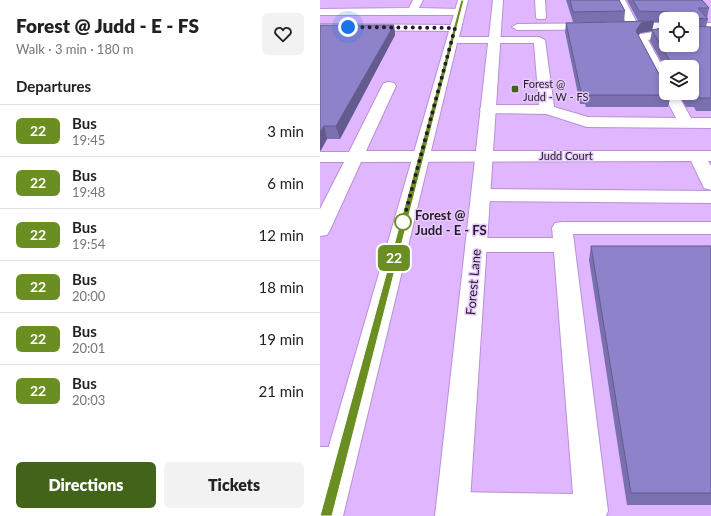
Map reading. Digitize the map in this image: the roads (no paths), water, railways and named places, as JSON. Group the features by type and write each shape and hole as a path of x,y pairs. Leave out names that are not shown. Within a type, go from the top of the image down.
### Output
{"main road":[{"path":"322,12 335,0"},
{"path":"412,11 418,0"},
{"path":"326,516 330,462 421,155 463,0"},
{"name":"Forest Lane","path":"452,513 487,109 498,0"},
{"path":"540,0 541,17"},
{"path":"620,0 634,26"},
{"path":"322,12 459,12"},
{"path":"495,24 518,27 659,26"},
{"path":"699,26 711,26"},
{"path":"320,27 454,34 494,40 539,40 547,110"},
{"path":"659,34 644,36 642,40 659,73"},
{"path":"699,34 711,35"},
{"path":"320,230 390,86"},
{"path":"674,100 686,123"},
{"path":"487,109 547,110 587,122 711,123"},
{"name":"Judd Court","path":"320,157 421,155 704,156"},
{"path":"704,156 711,184"},
{"path":"480,195 711,197"},
{"path":"452,513 595,513 558,196"},
{"path":"476,245 563,237 711,228"}],"place":[{"name":"Forest @ Judd - W - FS","path":"515,89"},
{"name":"Forest @ Judd - E - FS","path":"403,222"}]}
